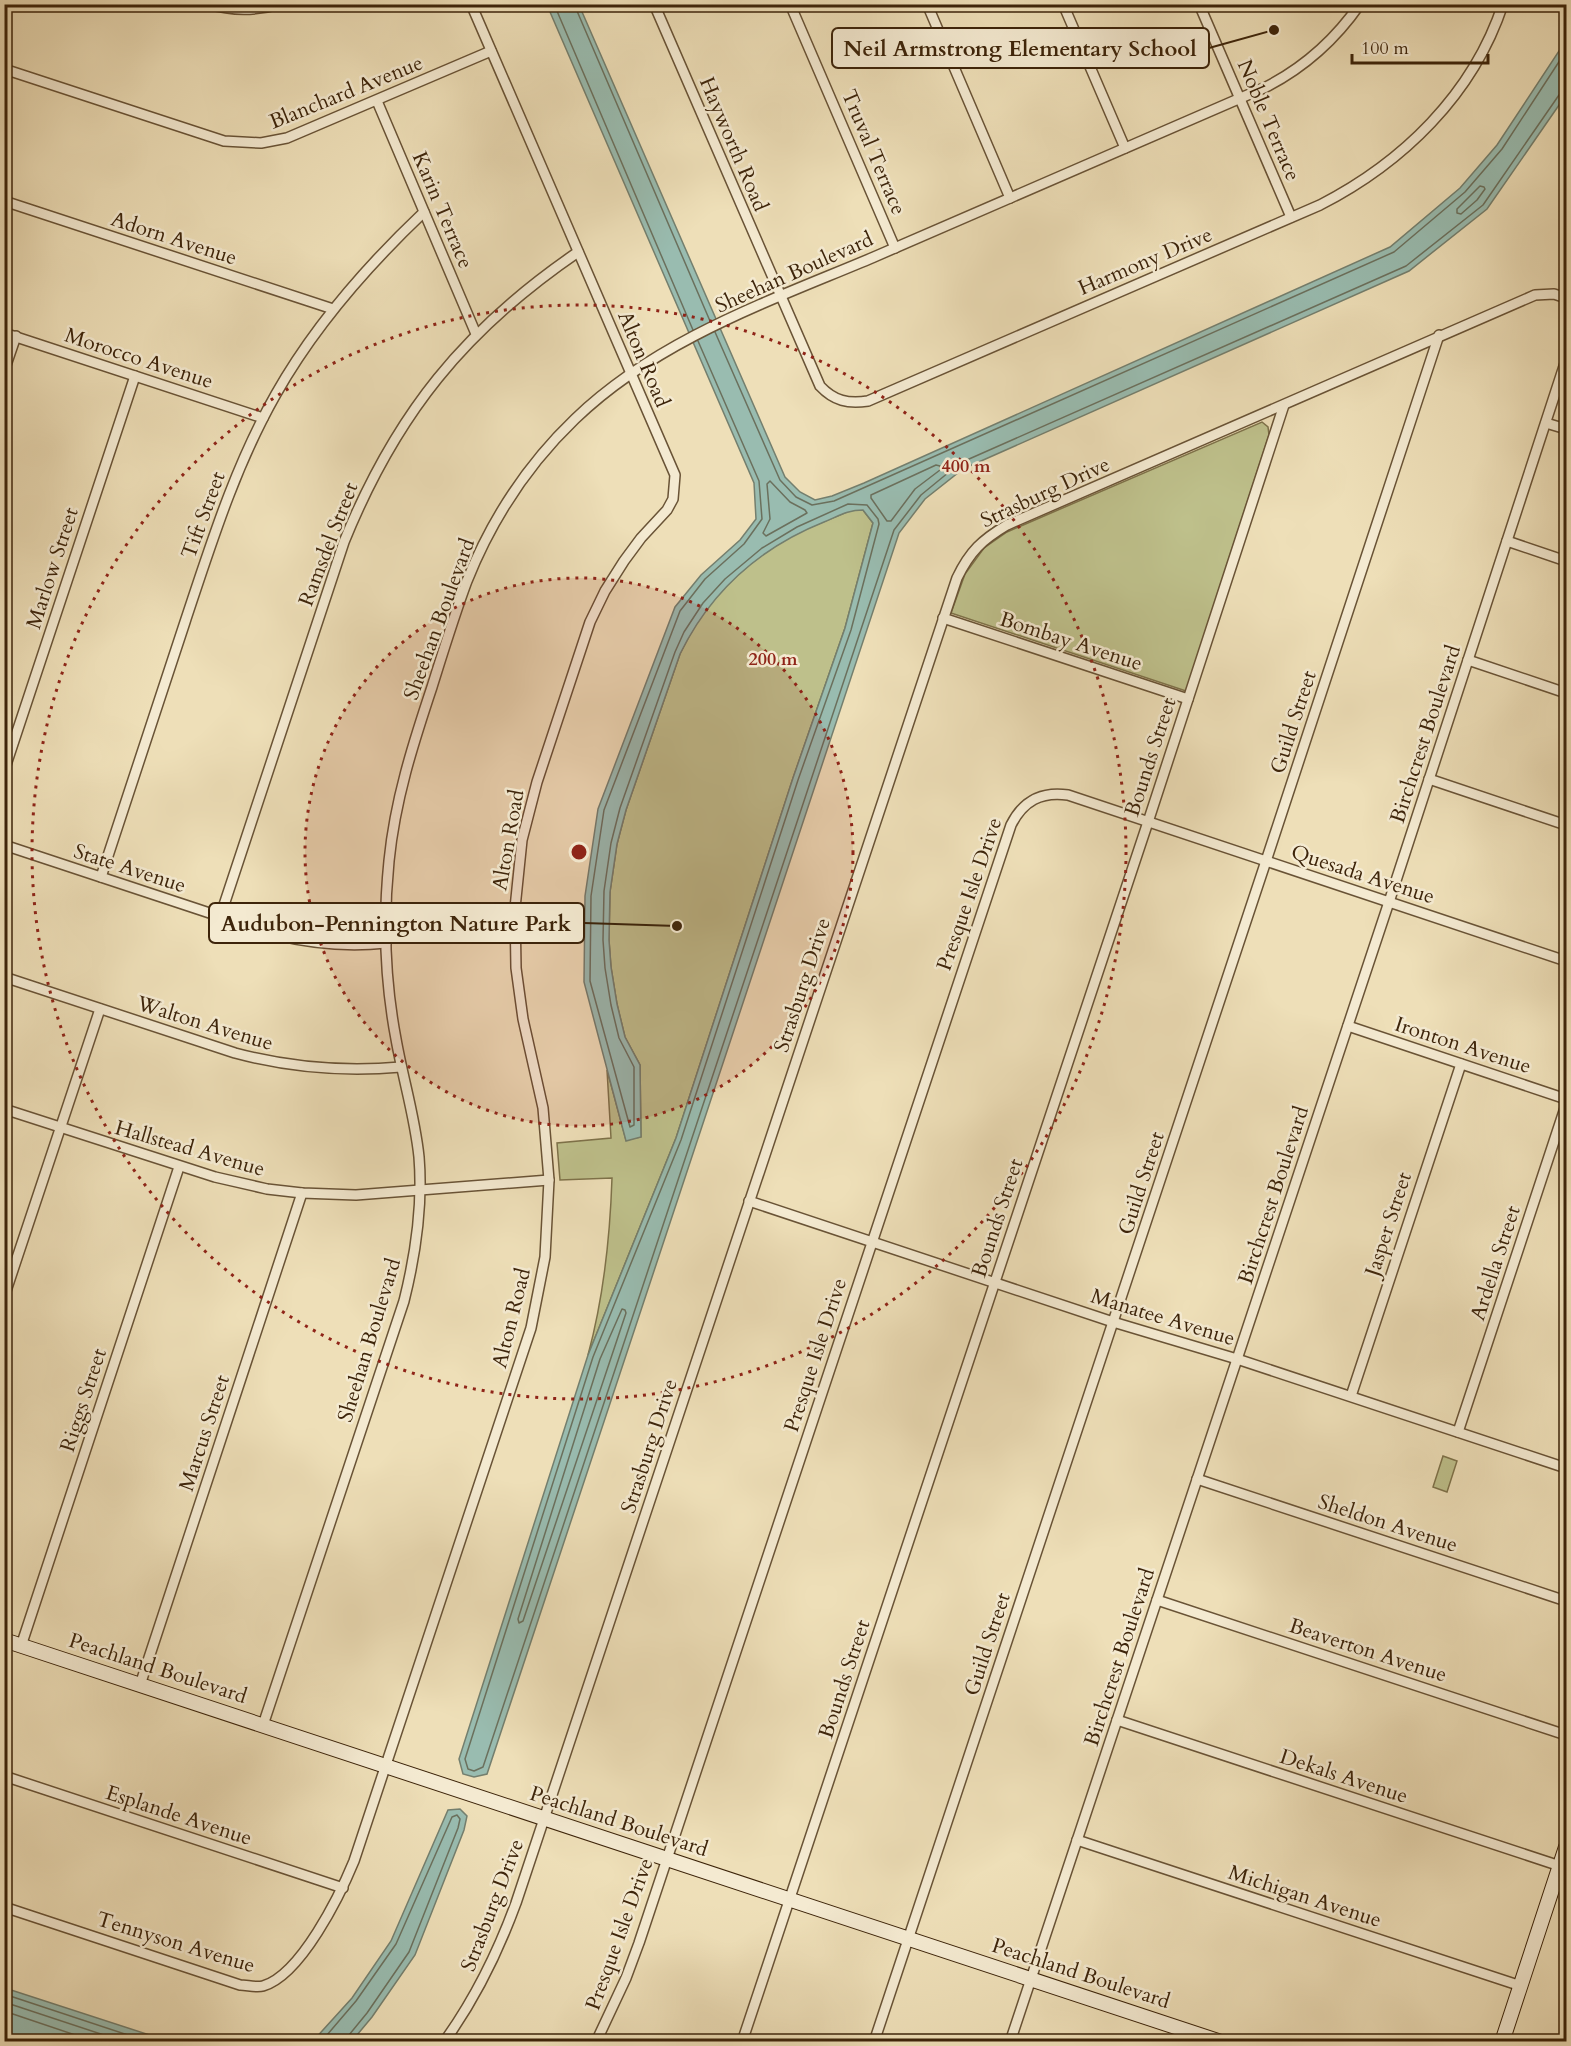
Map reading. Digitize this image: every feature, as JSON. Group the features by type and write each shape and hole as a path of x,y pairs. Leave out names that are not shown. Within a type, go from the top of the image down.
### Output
{"street":[{"path":"208,4 247,10 280,4"},
{"name":"Alton Road","path":"386,1766 531,1328 545,1257 549,1180 543,1108 523,1019 516,968 515,917 522,840 537,782 590,622 605,591 624,561 641,538 667,510 673,499 675,475 471,4"},
{"name":"Hayworth Road","path":"654,4 781,297"},
{"name":"Truval Terrace","path":"790,4 895,248"},
{"path":"927,4 1010,198"},
{"path":"1063,4 1125,148"},
{"name":"Noble Terrace","path":"1199,4 1291,217"},
{"name":"Sheehan Boulevard","path":"263,1725 404,1300 416,1247 420,1191 415,1130 390,1007 386,943 389,861 402,786 413,744 468,579 496,522 532,468 574,420 630,373 688,338 1280,80 1309,60 1338,33 1359,4"},
{"name":"Harmony Drive","path":"781,297 820,386 838,400 853,404 868,401 1320,206 1368,178 1407,147 1429,126 1454,96 1473,66 1503,4"},
{"name":"Blanchard Avenue","path":"4,69 224,141 261,143 287,138 491,51"},
{"name":"Karin Terrace","path":"376,101 476,334"},
{"name":"Adorn Avenue","path":"4,201 333,309"},
{"name":"Tift Street","path":"101,877 223,510 241,463 296,360 333,309 380,255 424,212"},
{"name":"Ramsdel Street","path":"220,916 336,565 356,513 383,458 411,414 442,372 476,334 528,288 578,252"},
{"name":"Strasburg Drive","path":"444,2042 469,2004 494,1958 513,1910 963,563 986,538 1007,525 1439,335 1535,295 1554,294 1566,298"},
{"name":"Morocco Avenue","path":"4,333 263,418"},
{"name":"Guild Street","path":"874,2042 1439,335"},
{"path":"4,371 16,336"},
{"name":"Birchcrest Boulevard","path":"1010,2042 1389,902 1566,360"},
{"name":"Marlow Street","path":"4,771 135,376"},
{"name":"Bounds Street","path":"742,2042 1148,822 1284,405"},
{"path":"1546,423 1566,429"},
{"path":"1507,541 1566,561"},
{"name":"Bombay Avenue","path":"943,618 1188,699"},
{"path":"1468,660 1566,693"},
{"path":"1429,779 1566,825"},
{"name":"Presque Isle Drive","path":"596,2042 626,1978 667,1858 1011,825 1016,814 1034,798 1057,793 1148,822"},
{"name":"Quesada Avenue","path":"1148,822 1566,961"},
{"name":"State Avenue","path":"4,845 276,935 307,942 348,945 386,943"},
{"name":"Walton Avenue","path":"4,977 235,1053 274,1063 334,1070 401,1067"},
{"path":"4,1298 100,1009"},
{"name":"Ironton Avenue","path":"1348,1026 1566,1099"},
{"name":"Jasper Street","path":"1351,1396 1461,1064"},
{"name":"Ardella Street","path":"1458,1432 1566,1105"},
{"name":"Hallstead Avenue","path":"4,1109 179,1167 241,1184 302,1193 356,1196 549,1180"},
{"name":"Riggs Street","path":"21,1646 179,1167"},
{"name":"Marcus Street","path":"140,1685 302,1193"},
{"name":"Manatee Avenue","path":"749,1201 1113,1322 1237,1359 1566,1467"},
{"name":"Sheldon Avenue","path":"1197,1479 1566,1601"},
{"name":"Beaverton Avenue","path":"1157,1599 1566,1735"},
{"name":"Peachland Boulevard","path":"4,1640 1221,2042"},
{"name":"Dekals Avenue","path":"1117,1720 1560,1866"},
{"name":"Tennyson Avenue","path":"4,1907 240,1985 262,1986 282,1976 298,1957 316,1934 343,1888 386,1766"},
{"name":"Esplande Avenue","path":"4,1776 343,1888"},
{"name":"Michigan Avenue","path":"1077,1840 1521,1986"},
{"path":"1502,2042 1566,1847"}],"green space":[{"path":"1262,422 1268,427 1269,435 1186,691 951,613 965,574 984,548 1007,532"},
{"path":"851,510 863,510 873,523 845,628 793,778 676,1138 588,1355 605,1267 612,1178 560,1180 557,1143 611,1138 607,1070 626,1140 641,1137 640,1065 625,1037 617,1004 609,940 610,892 617,844 626,810 680,654 704,612 728,585 762,555 800,532"},
{"path":"1443,1456 1457,1461 1447,1492 1433,1487"}],"water":[{"path":"547,5 579,5 785,477 800,492 815,500 864,483 1390,247 1460,188 1497,145 1563,45 1566,33 1566,95 1487,209 1409,271 963,469 925,499 899,533 487,1774 474,1777 463,1774 459,1759 588,1355 676,1138 793,778 845,628 873,523 863,510 852,511 778,545 739,574 722,591 692,631 680,654 626,810 617,844 610,892 609,940 617,1004 625,1037 640,1065 641,1137 626,1141 584,982 585,896 598,809 675,607 701,575 740,540 756,519 754,483"},
{"path":"460,1809 467,1816 464,1830 415,1955 372,2017 352,2041 313,2041 352,1998 391,1941 448,1810"},
{"path":"5,1988 168,2041 5,2041"}],"place":[{"name":"Neil Armstrong Elementary School","path":"1274,30"},
{"name":"Audubon-Pennington Nature Park","path":"677,926"}]}
